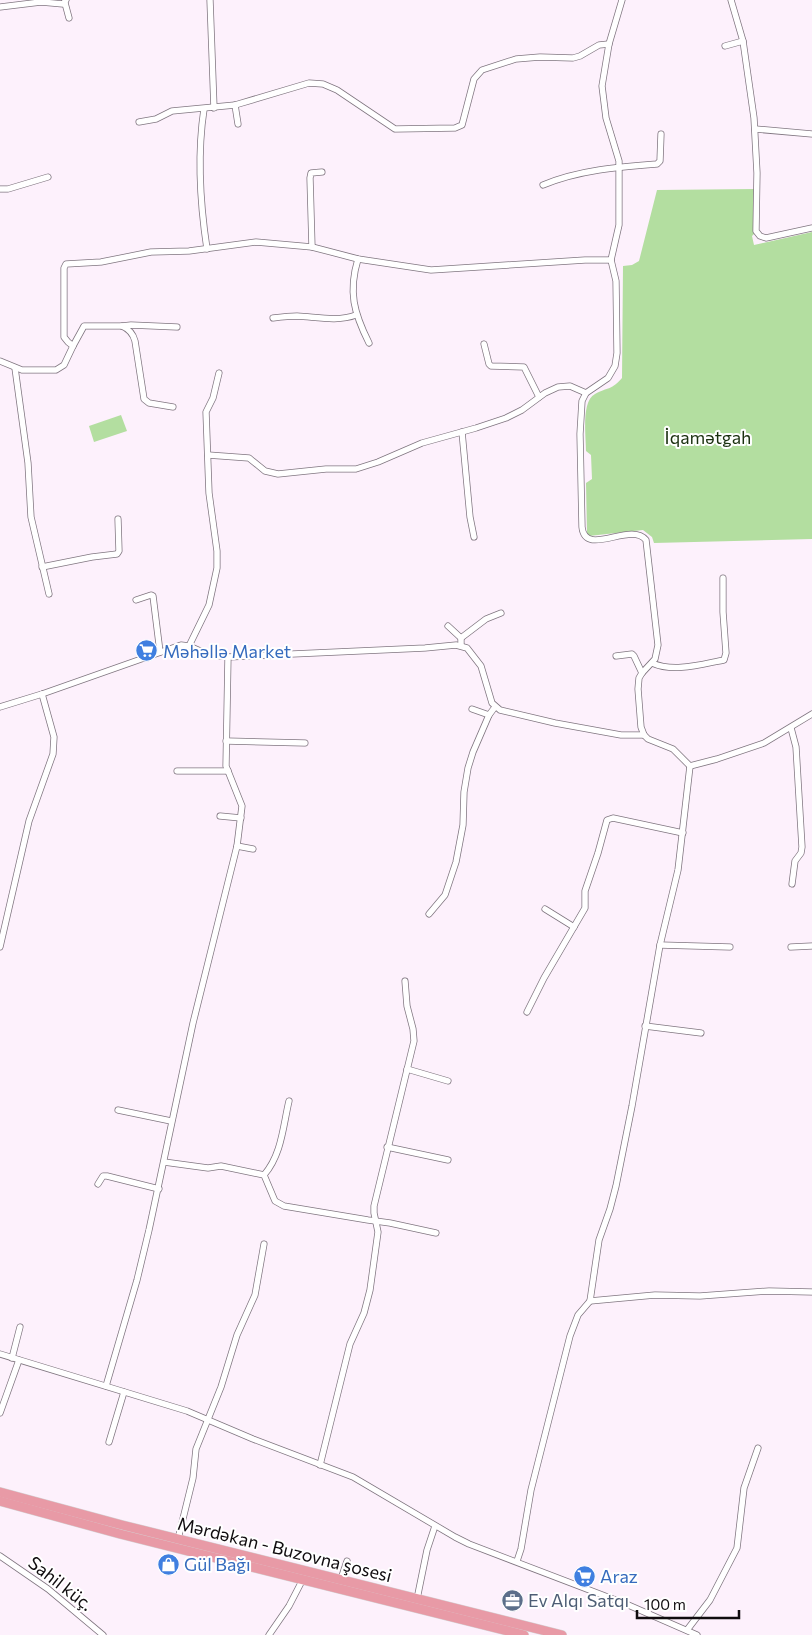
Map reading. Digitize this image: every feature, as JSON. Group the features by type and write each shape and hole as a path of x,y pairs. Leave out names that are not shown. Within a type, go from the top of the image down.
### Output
{"main road":[{"name":"Mərdəkan - Buzovna şosesi","path":"0,1492 122,1525 562,1635"},
{"name":"Mərdəkan - Buzovna şosesi","path":"0,1501 95,1528 303,1579 506,1633 524,1635"}],"street":[{"path":"210,0 214,108"},
{"path":"622,0 608,44 602,96 606,118 618,156 619,167 619,225 611,260 616,281 616,360 612,372 605,381 586,393 582,401 582,532 586,538 592,540 632,534 640,535 646,540 658,645 656,657 639,678 640,724 644,735"},
{"path":"732,0 744,41 755,129 757,233 766,238 812,228"},
{"path":"0,7 66,1 69,18"},
{"path":"725,46 744,41"},
{"path":"139,122 156,118 172,111 235,105 303,84 315,83 337,90 395,130 454,128 462,125 474,79 482,70 516,59 540,57 573,58 608,44"},
{"path":"235,105 238,124"},
{"path":"204,109 201,187 207,248"},
{"path":"755,129 812,134"},
{"path":"543,185 571,175 659,163 661,134"},
{"path":"312,247 310,178 311,173 322,172"},
{"path":"0,189 8,189 48,176"},
{"path":"73,346 64,336 64,268 66,264 102,262 157,252 256,242 312,247 358,259 440,271 584,260 611,260"},
{"path":"358,259 352,285 354,307 369,343"},
{"path":"273,318 295,316 336,319 356,315"},
{"path":"0,361 15,368 32,370 60,368 64,365 84,326 131,325 177,327"},
{"path":"122,326 132,333 135,340 144,399 149,403 173,407"},
{"path":"484,344 491,366 524,367 539,397"},
{"path":"15,368 28,463 31,517 49,594"},
{"path":"189,646 209,605 217,568 217,551 209,493 206,412 213,398 219,374"},
{"path":"208,455 248,458 265,471 278,474 326,469 348,470 378,462 422,442 462,432 516,414 539,397 564,386 574,387 586,393"},
{"path":"462,432 470,517 474,537"},
{"path":"42,567 117,554 119,551 118,519"},
{"path":"652,663 665,667 680,667 724,660 726,658 723,612 724,578"},
{"path":"136,600 153,596 160,652"},
{"path":"461,638 486,619 501,613"},
{"path":"448,626 461,638 461,645"},
{"path":"0,707 181,645 189,646 207,654 228,657 461,645 472,652 481,666 490,698 495,707 555,723 621,735 644,735 655,742 673,749 690,766"},
{"path":"616,656 632,654 642,673"},
{"path":"106,1386 137,1280 164,1162 192,1023 237,846 242,806 228,771 226,760 228,657"},
{"path":"0,947 29,821 53,754 54,737 42,694"},
{"path":"429,914 445,896 456,862 463,825 464,792 468,768 489,715 495,707"},
{"path":"472,708 489,715"},
{"path":"690,766 754,747 791,728 812,714"},
{"path":"791,728 796,747 802,847 801,854 795,861 792,884"},
{"path":"226,741 304,744"},
{"path":"516,1562 523,1539 531,1490 570,1336 578,1315 590,1301 599,1240 612,1201 632,1106 660,944 676,884 690,766"},
{"path":"177,771 228,771"},
{"path":"220,816 241,818"},
{"path":"527,1012 584,908 585,891 607,820 613,818 683,833"},
{"path":"237,846 253,849"},
{"path":"545,910 574,927"},
{"path":"660,944 730,947"},
{"path":"791,947 812,946"},
{"path":"320,1465 350,1344 364,1313 369,1296 378,1232 374,1206 414,1036 407,1006 405,981"},
{"path":"645,1026 701,1033"},
{"path":"407,1069 448,1081"},
{"path":"264,1175 271,1167 277,1154 289,1100"},
{"path":"118,1110 171,1121"},
{"path":"387,1148 448,1160"},
{"path":"164,1162 208,1168 221,1166 252,1171 264,1175 275,1201 284,1206 436,1233"},
{"path":"98,1184 103,1176 107,1176 158,1189"},
{"path":"178,1538 193,1478 196,1449 221,1387 237,1335 255,1295 264,1244"},
{"path":"590,1301 655,1295 700,1296 760,1292 812,1292"},
{"path":"12,1358 20,1328"},
{"path":"0,1354 208,1419 362,1482 469,1544 626,1604 697,1635"},
{"path":"0,1413 19,1360"},
{"path":"109,1442 124,1392"},
{"path":"687,1630 710,1600 737,1548 744,1488 758,1448"},
{"path":"417,1599 430,1539 435,1526"},
{"name":"Sahil küç.","path":"0,1556 48,1589 103,1635"},
{"path":"341,1579 347,1561"},
{"path":"269,1635 289,1606 303,1579"}],"green space":[{"name":"İqamətgah","path":"755,189 754,234 752,236 754,245 812,232 812,539 654,543 652,537 643,530 589,536 587,533 586,483 592,479 591,455 586,451 586,411 591,398 595,394 619,382 622,378 623,266 632,265 639,261 657,190"},
{"path":"121,415 127,431 94,442 89,426"}],"place":[{"name":"Məhəllə Market","path":"147,651"},
{"name":"Gül Bağı","path":"168,1564"},
{"name":"Araz","path":"584,1576"},
{"name":"Ev Alqı Satqı","path":"512,1600"}]}
